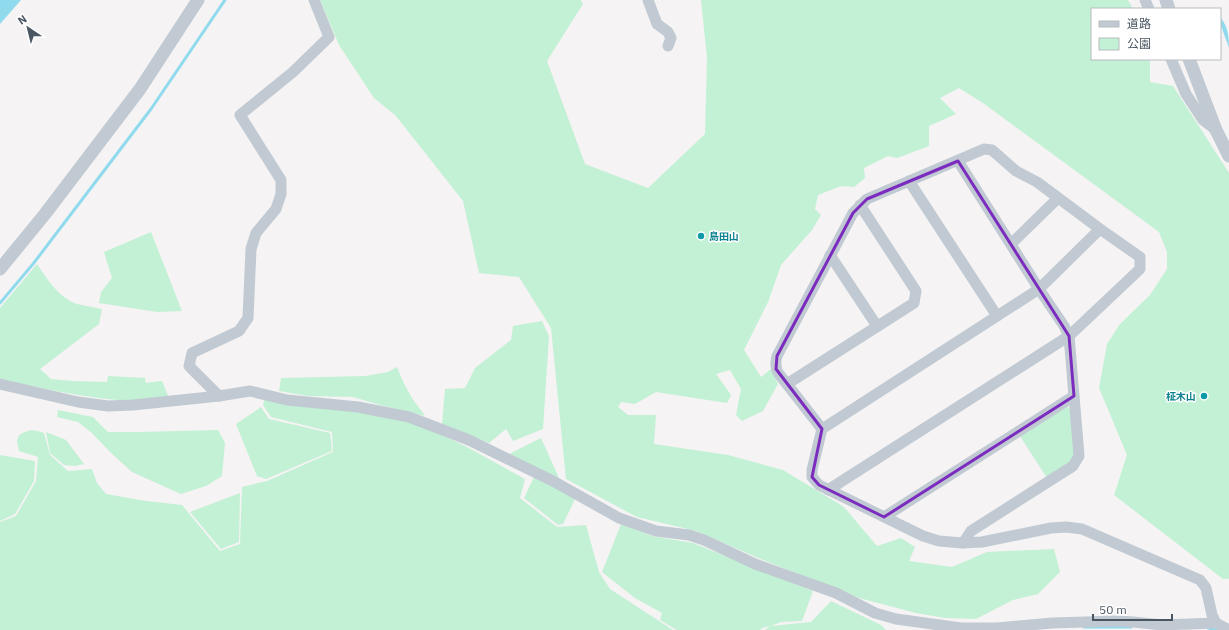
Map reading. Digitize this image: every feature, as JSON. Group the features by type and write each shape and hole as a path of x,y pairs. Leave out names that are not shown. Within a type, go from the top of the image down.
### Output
{"street":[{"path":"0,269 45,214 140,89 198,0"},
{"path":"219,396 189,366 192,353 239,331 248,318 251,249 256,233 276,209 281,194 281,180 240,115 293,72 329,37 314,0"},
{"path":"648,0 657,24 668,32 671,38 668,46"},
{"path":"1171,60 1186,94 1203,120 1216,130"},
{"path":"1188,60 1216,130 1229,156"},
{"path":"822,429 776,369 775,362 853,213 867,199 984,150 992,150 1016,171 1037,182 1140,257 1140,269 1069,336 828,490"},
{"path":"958,161 1069,336 1079,456 1074,466 970,531 963,543"},
{"path":"910,181 997,316"},
{"path":"1011,244 1058,198"},
{"path":"787,384 914,303 916,291 860,205"},
{"path":"1100,229 1039,289 822,429 812,470 812,476 818,486 923,536 939,541 963,543 982,542 1051,528 1066,527 1082,529 1200,580 1206,588 1212,615 1216,623"},
{"path":"830,255 877,326"},
{"path":"0,384 78,402 108,406 133,405 219,396 250,391 287,400 358,407 409,417 476,443 553,481 620,518 656,531 689,535 704,540 755,564 836,593 875,613 896,618 961,628 997,628 1118,621 1162,625 1216,623 1229,630"},
{"path":"884,517 1074,396"}],"highlighted area":[{"path":"958,161 1069,336 1074,396 884,517 819,485 812,477 822,429 776,369 777,356 853,213 867,199"}],"green space":[{"path":"320,0 581,0 583,4 547,61 585,164 648,188 705,134 707,58 701,0 1128,0 1132,8 1091,8 1091,60 1150,60 1150,82 1173,86 1229,173 1229,579 1223,579 1114,495 1127,455 1099,388 1107,344 1120,324 1150,295 1167,269 1167,252 1159,232 983,103 959,88 940,98 956,114 929,126 929,146 897,158 888,156 864,168 865,178 854,187 841,186 818,195 815,209 821,215 812,230 781,265 768,302 744,350 761,377 771,369 778,384 763,411 742,421 736,415 741,389 730,370 716,374 731,395 727,403 656,392 635,404 621,402 618,407 628,415 656,415 654,444 728,455 783,470 844,507 877,546 901,538 915,547 909,561 952,567 987,552 1054,549 1060,572 1038,594 1013,600 976,619 945,618 916,613 859,598 763,560 696,531 637,517 566,479 551,328 519,277 479,273 463,201 396,116 374,98 339,45"},
{"path":"151,232 182,311 157,312 99,303 101,292 112,278 104,252"},
{"path":"37,264 59,293 77,304 102,309 99,324 40,369 51,379 107,382 108,376 145,378 146,383 162,381 169,398 134,401 117,400 83,396 0,379 0,308"},
{"path":"542,321 549,336 543,429 513,441 506,429 489,443 442,424 445,389 465,388 475,368 511,340 513,326"},
{"path":"397,367 410,394 425,416 353,397 308,396 279,391 281,378 365,376 388,372"},
{"path":"265,397 346,408 408,419 465,446 525,479 520,498 557,527 586,525 599,572 610,589 673,630 0,630 0,522 16,516 36,481 38,457 19,451 17,441 19,435 31,430 44,433 50,455 68,471 92,469 97,483 106,494 182,505 220,551 240,544 242,487 267,481 333,452 332,432 271,417 263,405"},
{"path":"1066,406 1071,409 1074,455 1070,462 1047,478 1020,436"},
{"path":"261,407 269,419 330,433 332,451 266,479 257,476 236,424"},
{"path":"58,410 93,417 108,432 218,430 225,443 222,476 206,486 181,494 132,472 92,433 78,422 57,417"},
{"path":"46,432 66,440 84,464 75,466 64,465 50,453"},
{"path":"541,438 559,478 510,456 511,453"},
{"path":"0,455 35,461 34,481 15,514 0,521"},
{"path":"534,477 576,497 563,524 558,525 524,498"},
{"path":"240,493 239,542 221,549 190,512"},
{"path":"621,524 652,536 693,543 813,591 802,621 781,622 771,626 811,622 831,601 881,625 886,630 765,630 770,626 760,630 677,630 660,620 662,613 635,598 602,572"}],"water":[{"path":"0,0 21,0 0,24"},
{"path":"1221,18 1227,29 1229,48 1221,26"}],"waterway":[{"path":"0,303 33,264 151,109 225,0"},
{"path":"1084,627 1131,627"},
{"path":"1208,628 1216,630"}],"place":[{"name":"島田山","path":"701,236"},
{"name":"柾木山","path":"1204,396"}]}
